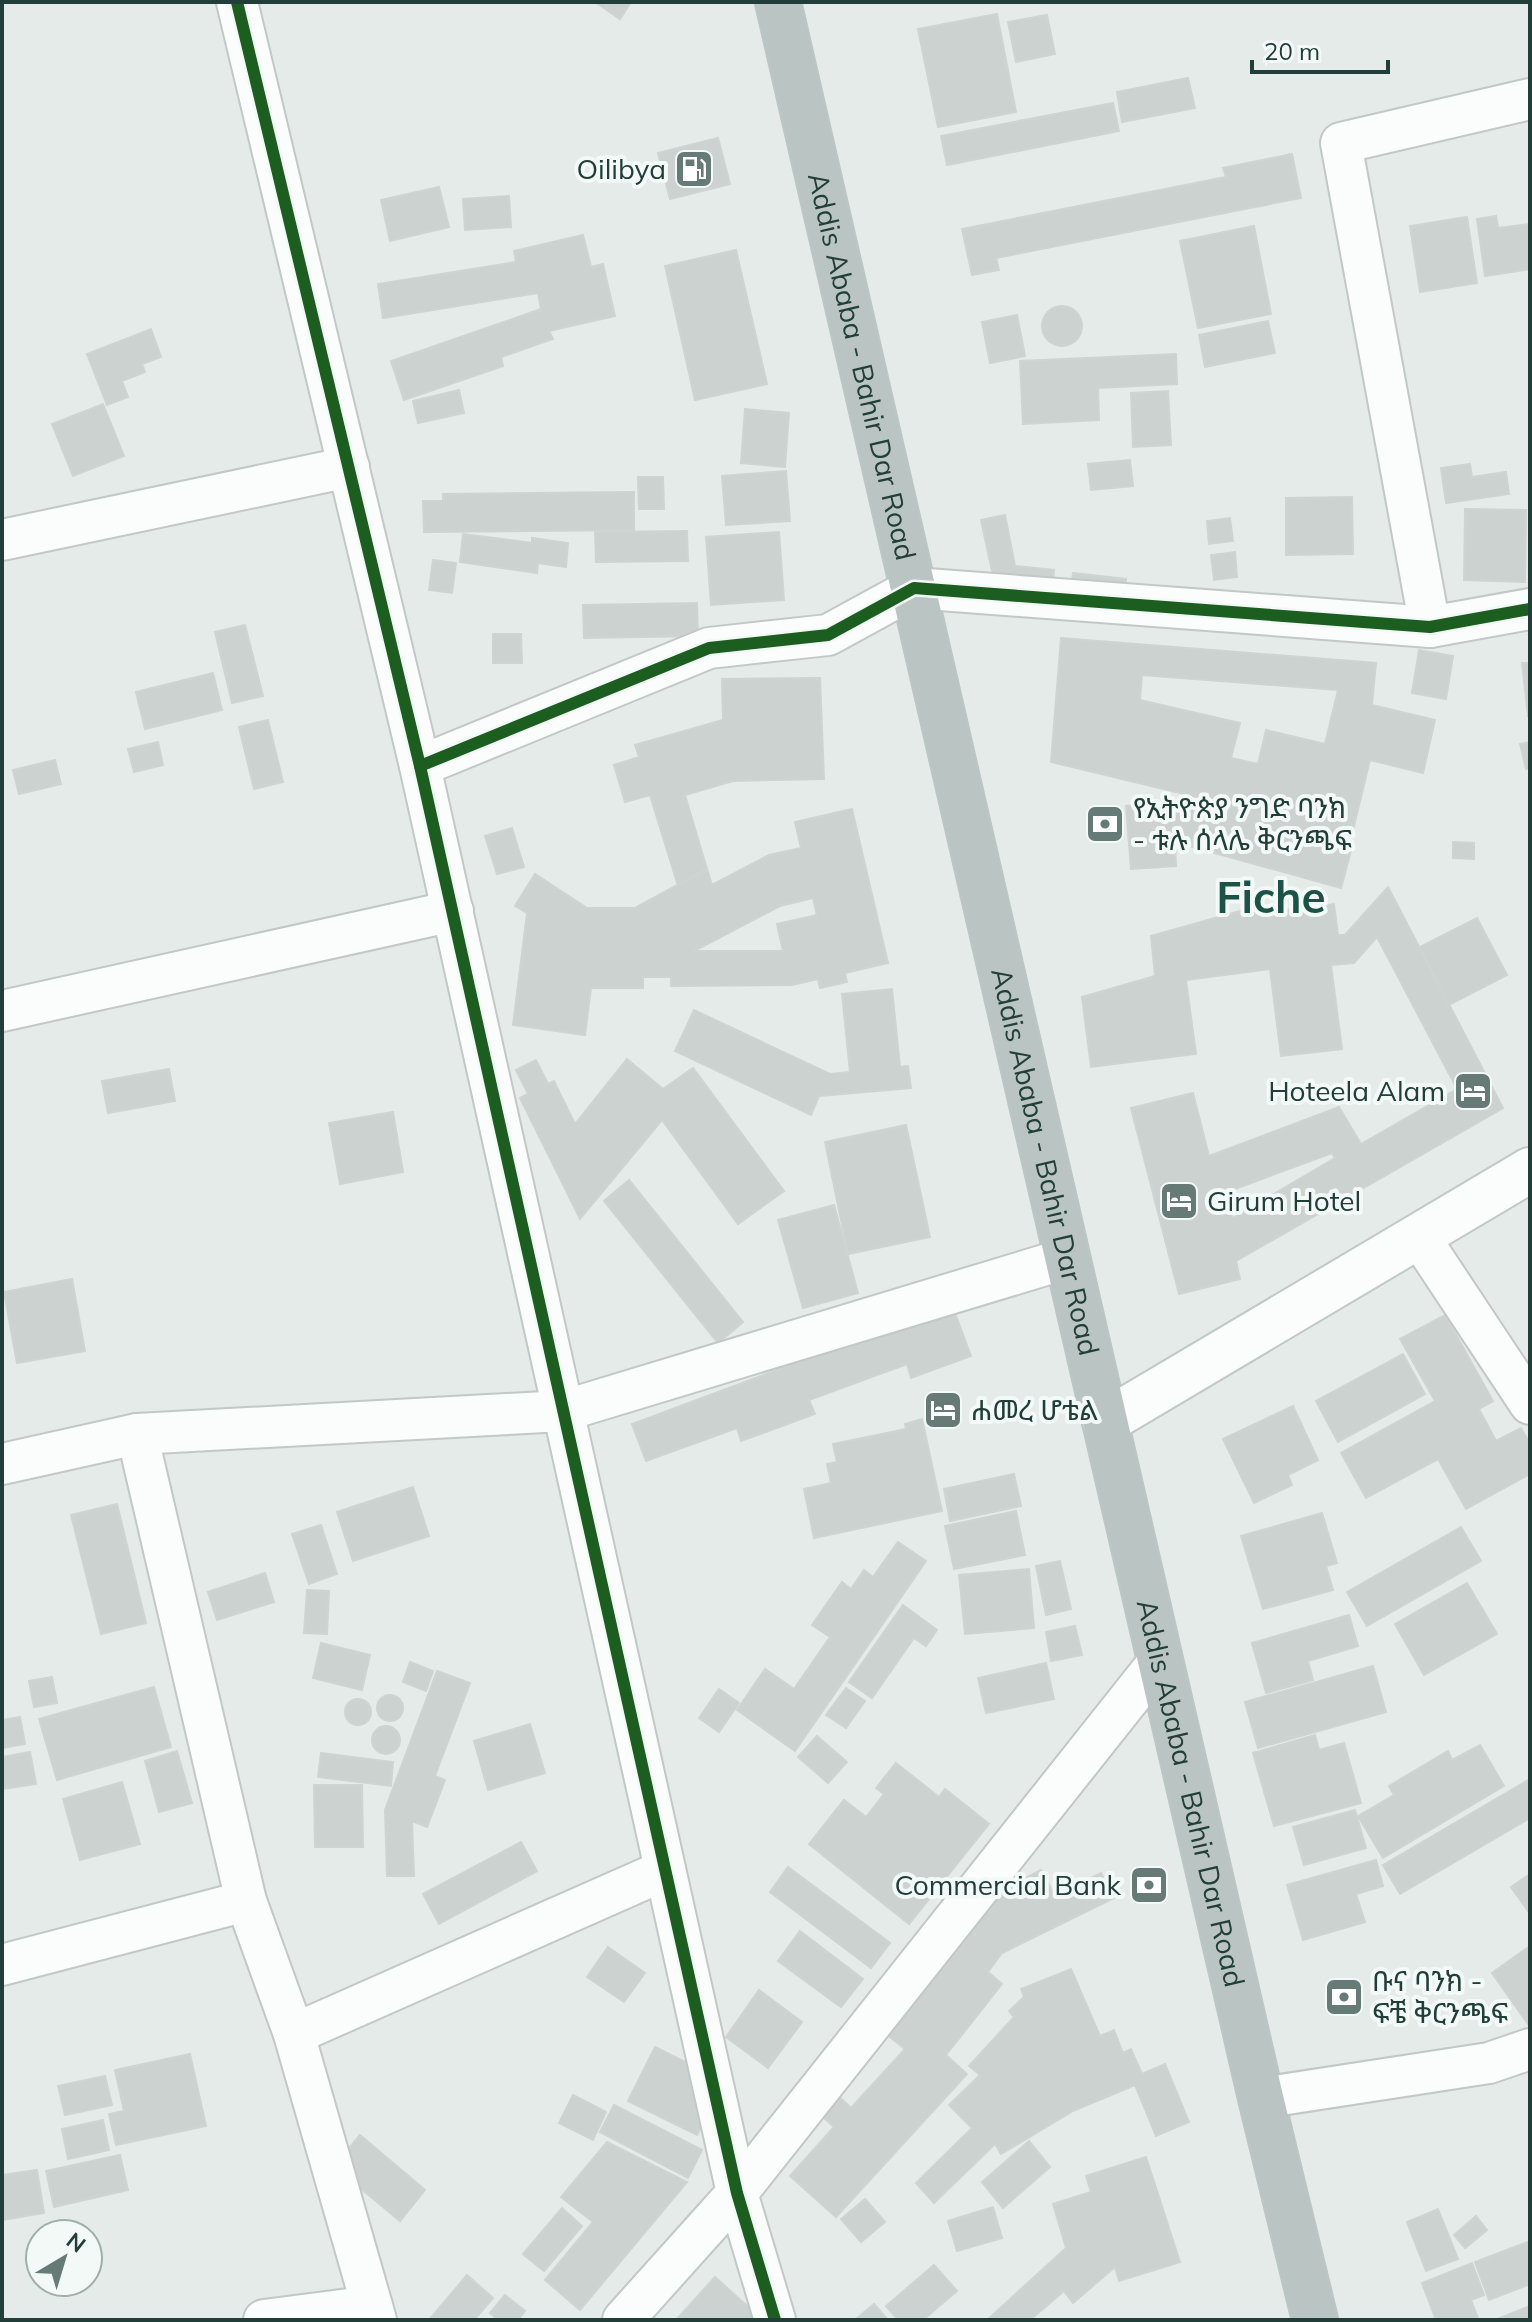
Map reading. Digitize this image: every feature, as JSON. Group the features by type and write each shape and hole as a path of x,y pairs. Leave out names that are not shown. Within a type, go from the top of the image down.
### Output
{"highway":[{"name":"Addis Ababa - Bahir Dar Road","path":"778,2 1261,2098 1315,2320"}],"street":[{"path":"237,2 420,766 737,2193 775,2320"},
{"path":"1430,627 1341,143 1530,99"},
{"path":"2,540 349,467"},
{"path":"420,766 709,648 828,635 914,588 1430,627 1530,609"},
{"path":"2,1011 453,911"},
{"path":"1105,1422 1530,1170"},
{"path":"1418,1235 1530,1404"},
{"path":"2,1464 137,1434 563,1411 1068,1258"},
{"path":"137,1434 246,1901 294,2034 374,2313 264,2320"},
{"path":"623,2320 737,2193 1160,1660"},
{"path":"294,2034 665,1870"},
{"path":"2,1965 246,1901"},
{"path":"1261,2098 1489,2063 1530,2049"}],"building":[{"path":"595,2 631,2 620,19"},
{"path":"997,14 1016,112 938,127 918,29"},
{"path":"1047,15 1055,54 1016,62 1008,22"},
{"path":"1188,78 1195,108 1122,122 1117,92"},
{"path":"1113,103 1119,131 947,165 941,136"},
{"name":"Oilibya","path":"718,138 730,184 670,199 658,153"},
{"path":"1292,154 1301,198 996,258 999,270 972,275 962,229 1226,177 1223,168"},
{"path":"439,187 449,227 390,241 381,200"},
{"path":"509,196 511,227 465,230 463,199"},
{"path":"1496,216 1498,228 1530,224 1530,269 1485,276 1477,219"},
{"path":"1467,217 1477,283 1420,292 1410,226"},
{"path":"1254,226 1271,314 1198,328 1180,241"},
{"path":"583,235 591,267 603,264 615,316 549,331 553,339 501,357 503,366 404,400 391,361 541,309 538,293 383,318 378,284 516,262 514,251"},
{"path":"736,250 767,384 695,400 665,266"},
{"path":"1062,306 1076,312 1082,326 1076,340 1062,346 1048,340 1042,326 1048,312"},
{"path":"1017,315 1025,356 990,363 982,322"},
{"path":"1268,321 1275,353 1205,367 1199,335"},
{"path":"151,329 161,357 142,364 145,372 122,381 128,397 107,405 87,354"},
{"path":"1176,354 1177,384 1098,388 1099,420 1023,424 1020,361"},
{"path":"459,390 464,413 418,423 413,401"},
{"path":"1168,391 1171,445 1133,447 1131,393"},
{"path":"103,404 124,456 73,476 52,424"},
{"path":"745,409 789,413 785,467 741,463"},
{"path":"1130,460 1133,486 1091,490 1088,464"},
{"path":"1470,464 1472,477 1506,472 1509,494 1446,503 1441,468"},
{"path":"786,471 790,521 726,525 722,476"},
{"path":"638,477 663,477 664,509 639,509"},
{"path":"634,492 634,530 424,532 423,501 443,501 443,494"},
{"path":"1352,497 1353,554 1286,555 1286,498"},
{"path":"1465,509 1526,510 1525,582 1464,580"},
{"path":"1005,515 1015,566 1054,570 1052,592 995,585 981,520"},
{"path":"1230,518 1233,541 1209,544 1207,521"},
{"path":"687,531 688,561 596,562 595,532"},
{"path":"779,532 784,600 711,605 706,537"},
{"path":"463,534 532,543 532,538 568,543 566,567 538,563 537,573 460,562"},
{"path":"1235,552 1237,577 1214,580 1211,555"},
{"path":"433,560 456,563 452,593 429,590"},
{"path":"1073,573 1126,579 1124,601 1070,596"},
{"path":"697,603 698,636 584,638 583,605"},
{"path":"245,625 263,696 232,703 215,632"},
{"path":"493,634 521,634 522,663 493,663"},
{"path":"1061,638 1376,663 1372,705 1435,720 1423,773 1370,760 1352,834 1336,830 1332,846 1351,851 1341,888 1175,842 1176,866 1131,869 1126,806 1170,802 1227,818 1230,805 1051,762","holes":["1142,675 1338,690 1325,744 1266,730 1258,764 1231,758 1240,723 1140,700"]},
{"path":"1419,650 1453,656 1446,699 1412,693"},
{"path":"1522,663 1530,663 1530,716 1528,716"},
{"path":"213,673 222,710 145,729 136,692"},
{"path":"820,678 824,779 733,781 685,795 707,869 678,886 650,795 625,802 614,765 639,757 635,745 723,720 722,679"},
{"path":"268,720 283,782 254,789 239,727"},
{"path":"158,742 163,765 134,772 128,749"},
{"path":"1530,742 1530,768 1526,769 1520,744"},
{"path":"55,760 61,784 19,794 13,770"},
{"path":"852,809 888,963 845,973 847,982 820,988 818,979 792,985 671,986 671,977 643,977 643,988 591,988 585,1035 513,1025 527,913 515,906 535,874 587,908 635,908 707,869 712,885 769,855 801,848 795,822","holes":["813,898 817,915 777,924 783,951 694,951 780,906"]},
{"path":"512,828 524,867 497,874 485,836"},
{"path":"1453,842 1474,843 1474,859 1453,858"},
{"name":"Hoteela Alam","path":"1388,887 1503,1108 1236,1261 1240,1279 1179,1294 1131,1108 1193,1093 1209,1156 1339,1107 1361,1144 1457,1089 1377,937 1354,963 1331,965 1342,1049 1281,1056 1270,969 1186,980 1196,1054 1091,1067 1082,997 1155,976 1151,936 1254,907 1255,914 1334,904 1338,935 1345,935","holes":["1332,1153 1335,1158 1233,1218 1219,1195"]},
{"path":"1477,918 1507,975 1449,1005 1420,947"},
{"path":"892,989 900,1067 908,1066 911,1088 819,1096 811,1115 675,1051 694,1010 830,1074 850,1072 842,994"},
{"path":"627,1059 663,1089 693,1068 784,1191 738,1224 662,1120 580,1219 520,1098 528,1094 516,1070 536,1060 548,1084 554,1081 575,1124"},
{"path":"169,1069 175,1101 108,1113 102,1081"},
{"path":"393,1112 403,1172 340,1184 329,1123"},
{"path":"906,1125 930,1237 848,1254 825,1142"},
{"path":"629,1180 743,1322 718,1343 604,1201"},
{"path":"834,1205 858,1293 803,1308 778,1220"},
{"path":"72,1279 85,1351 17,1363 4,1292"},
{"path":"952,1305 971,1356 911,1378 907,1364 809,1400 815,1414 741,1441 737,1428 646,1461 632,1424"},
{"path":"1445,1315 1493,1401 1479,1409 1496,1441 1521,1428 1530,1444 1530,1474 1466,1509 1438,1459 1366,1498 1341,1453 1435,1401 1400,1339"},
{"path":"1403,1354 1425,1394 1338,1442 1316,1401"},
{"path":"1293,1406 1318,1460 1288,1475 1292,1485 1254,1503 1223,1439"},
{"path":"922,1419 942,1511 814,1538 804,1489 831,1483 827,1464 837,1462 833,1444 906,1429 905,1424"},
{"path":"1014,1474 1021,1506 950,1521 944,1489"},
{"path":"413,1487 429,1536 353,1561 337,1512"},
{"path":"117,1504 146,1623 101,1634 71,1515"},
{"path":"1016,1511 1025,1555 954,1569 945,1526"},
{"path":"1322,1513 1337,1563 1326,1566 1333,1590 1263,1609 1241,1536"},
{"path":"321,1525 337,1574 309,1584 292,1534"},
{"path":"1461,1527 1481,1561 1367,1626 1347,1592"},
{"path":"898,1542 926,1561 795,1751 737,1710 765,1669 794,1689 830,1637 812,1625 842,1582 851,1589 864,1570 873,1577"},
{"path":"1060,1561 1071,1609 1046,1615 1036,1566"},
{"path":"1029,1569 1034,1628 965,1634 959,1575"},
{"path":"265,1573 274,1602 217,1620 208,1592"},
{"path":"1467,1583 1497,1634 1424,1675 1395,1624"},
{"path":"307,1590 329,1591 327,1634 304,1633"},
{"path":"903,1605 937,1630 926,1646 914,1638 872,1698 849,1682"},
{"path":"1349,1615 1358,1646 1308,1661 1313,1680 1266,1693 1252,1643"},
{"path":"1075,1626 1082,1655 1051,1661 1046,1632"},
{"path":"321,1643 370,1655 362,1690 313,1678"},
{"path":"410,1662 433,1671 426,1691 403,1682"},
{"path":"1046,1663 1054,1699 986,1713 978,1678"},
{"path":"1373,1666 1386,1712 1258,1748 1245,1702"},
{"path":"437,1671 470,1683 435,1776 445,1780 427,1827 412,1821 414,1876 387,1876 385,1810"},
{"path":"52,1677 57,1703 34,1707 29,1681"},
{"path":"154,1687 171,1747 57,1780 39,1719"},
{"path":"846,1688 865,1701 846,1728 826,1715"},
{"path":"719,1689 739,1703 719,1732 699,1718"},
{"path":"390,1695 399,1699 403,1708 399,1717 390,1721 381,1717 377,1708 381,1699"},
{"path":"358,1699 368,1702 371,1712 368,1722 358,1725 348,1722 345,1712 348,1702"},
{"path":"20,1717 25,1744 2,1748 2,1720"},
{"path":"530,1724 545,1773 488,1790 474,1741"},
{"path":"386,1726 396,1730 400,1740 396,1750 386,1754 376,1750 372,1740 376,1730"},
{"path":"1315,1735 1319,1750 1344,1743 1361,1803 1274,1826 1253,1753"},
{"path":"817,1736 847,1762 828,1783 798,1757"},
{"path":"1480,1745 1504,1786 1383,1858 1358,1816 1394,1795 1389,1786 1448,1751 1452,1760"},
{"path":"177,1751 192,1803 159,1812 145,1761"},
{"path":"30,1752 36,1784 2,1789 2,1757"},
{"path":"321,1753 393,1762 391,1786 318,1777"},
{"path":"896,1763 939,1797 945,1789 989,1824 909,1924 809,1844 844,1800 866,1817 884,1794 876,1788"},
{"path":"1530,1779 1530,1818 1400,1894 1383,1865"},
{"path":"122,1782 140,1844 80,1860 63,1799"},
{"path":"314,1785 362,1785 363,1847 315,1847"},
{"path":"1355,1810 1366,1848 1304,1865 1293,1827"},
{"path":"521,1842 537,1871 439,1924 423,1894"},
{"path":"1376,1860 1383,1886 1356,1894 1365,1922 1303,1940 1287,1885"},
{"path":"788,1867 890,1943 871,1968 770,1892"},
{"path":"1041,1870 1055,1896 1101,1873 1114,1898 1002,1953 988,1972 1002,1984 946,2055 967,2074 836,2217 790,2176 834,2127 815,2110 832,2090 851,2108 905,2049 885,2033 973,1904"},
{"path":"1530,1874 1530,1914 1511,1887"},
{"path":"800,1931 863,1979 841,2007 778,1961"},
{"path":"1530,1946 1530,2027 1492,1973"},
{"path":"608,1947 645,1973 624,2002 587,1977"},
{"path":"1071,1969 1100,2036 1114,2030 1123,2053 1131,2049 1142,2074 1165,2064 1189,2122 1156,2136 1135,2085 1073,2111 1001,2154 995,2144 934,2203 916,2183 972,2128 949,2105 980,2075 969,2066 1014,2017 1009,2011 1024,1997 1021,1989"},
{"path":"759,1990 802,2022 768,2068 726,2037"},
{"path":"655,2047 701,2070 710,2109 697,2135 628,2101"},
{"path":"190,2054 206,2126 116,2145 109,2114 124,2111 115,2070"},
{"path":"105,2076 112,2105 65,2115 58,2086"},
{"path":"573,2095 606,2112 593,2140 559,2123"},
{"path":"614,2105 702,2150 688,2178 600,2132"},
{"path":"103,2120 109,2150 68,2159 62,2129"},
{"path":"360,2135 425,2190 400,2221 353,2182 341,2158"},
{"path":"1029,2141 1050,2167 1003,2208 982,2182"},
{"path":"607,2142 687,2182 580,2310 545,2280 593,2222 561,2197"},
{"path":"120,2155 128,2190 54,2207 46,2171"},
{"path":"1146,2157 1180,2262 1119,2281 1115,2267 1073,2303 1064,2291 1030,2320 987,2320 1066,2248 1053,2204 1091,2192 1086,2176"},
{"path":"37,2170 44,2213 2,2220 2,2175"},
{"path":"865,2199 885,2222 861,2242 841,2219"},
{"path":"993,2207 1002,2238 957,2251 948,2221"},
{"path":"562,2208 582,2226 544,2271 523,2254"},
{"path":"1438,2209 1458,2259 1426,2271 1407,2222"},
{"path":"1476,2216 1487,2230 1465,2248 1454,2235"},
{"path":"1530,2241 1530,2284 1489,2300 1475,2262"},
{"path":"1472,2263 1484,2295 1471,2300 1478,2318 1436,2320 1422,2283"},
{"path":"934,2265 957,2291 923,2320 898,2320 886,2306"},
{"path":"467,2275 493,2298 474,2320 429,2320"},
{"path":"715,2277 756,2314 751,2320 676,2320"},
{"path":"505,2295 525,2311 518,2320 498,2320 490,2313"},
{"path":"874,2304 888,2320 855,2320"},
{"path":"1530,2306 1530,2320 1495,2320"}],"cycle path":[{"path":"237,2 420,766 737,2193 775,2320"},
{"path":"420,766 709,648 828,635 914,588 1430,627 1530,609"}],"place":[{"name":"Oilibya","path":"694,169"},
{"name":"የኢትዮጵያ ንግድ ባንክ - ቱሉ ሰላሌ ቅርንጫፍ","path":"1105,824"},
{"name":"Hoteela Alam","path":"1473,1091"},
{"name":"Girum Hotel","path":"1179,1201"},
{"name":"ሐመረ ሆቴል","path":"943,1410"},
{"name":"Commercial Bank","path":"1149,1885"},
{"name":"ቡና ባንክ - ፍቼ ቅርንጫፍ","path":"1344,1997"}],"district":[{"name":"Fiche","path":"1271,898"}]}
